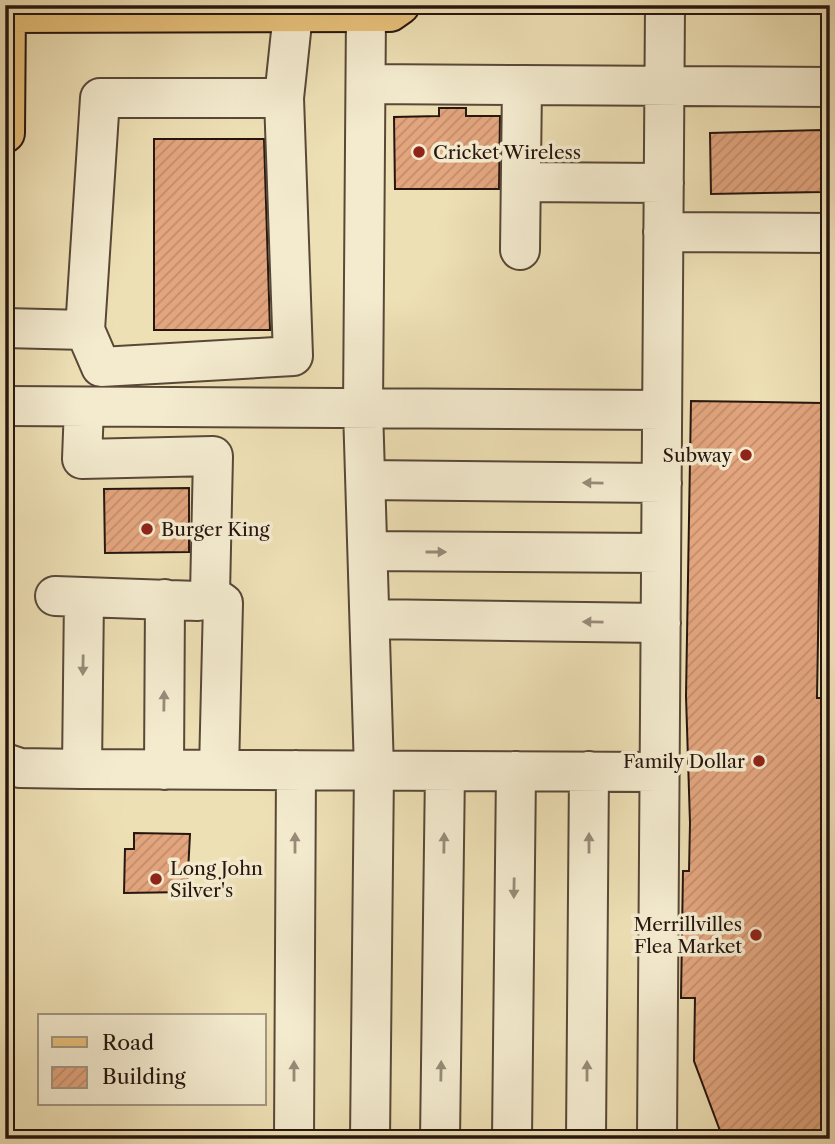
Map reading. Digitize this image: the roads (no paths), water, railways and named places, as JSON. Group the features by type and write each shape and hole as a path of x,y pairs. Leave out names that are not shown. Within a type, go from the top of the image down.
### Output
{"main road":[{"path":"5,133 6,11 293,13 383,9"}],"lane":[{"path":"657,1139 665,5"},
{"path":"370,1139 374,771 363,409 366,83 383,9"},
{"path":"284,98 100,98 85,330 101,367 293,356 284,98 293,13"},
{"path":"366,83 830,87"},
{"path":"520,250 522,85"},
{"path":"521,182 664,183"},
{"path":"663,232 830,233"},
{"path":"5,328 85,330"},
{"path":"5,406 662,411"},
{"path":"84,407 82,459 213,456"},
{"path":"210,594 213,456 222,408"},
{"path":"366,480 662,483"},
{"path":"368,551 661,553"},
{"path":"82,769 70,596 198,601 210,594"},
{"path":"210,594 223,603 219,770"},
{"path":"164,769 165,599"},
{"path":"370,619 661,623"},
{"path":"5,763 20,768 82,769 660,772"},
{"path":"294,1139 296,770"},
{"path":"440,1139 445,771"},
{"path":"512,1139 516,771"},
{"path":"586,1139 589,771"}],"place":[{"name":"Cricket Wireless","path":"419,152"},
{"name":"Subway","path":"746,455"},
{"name":"Burger King","path":"147,529"},
{"name":"Family Dollar","path":"759,761"},
{"name":"Long John Silver's","path":"156,879"},
{"name":"Merrillvilles Flea Market","path":"756,935"}]}
